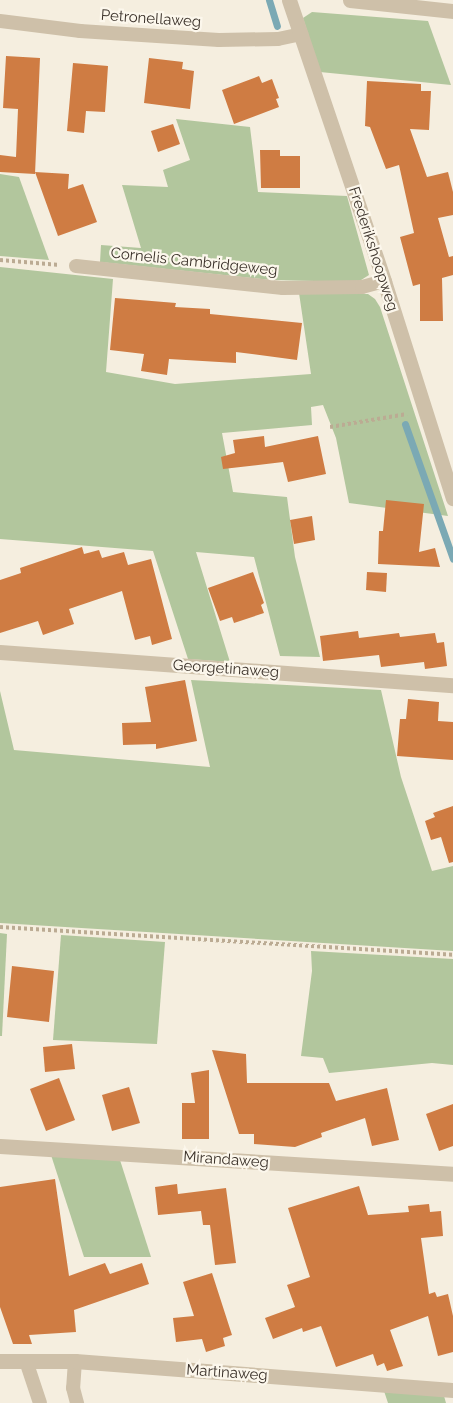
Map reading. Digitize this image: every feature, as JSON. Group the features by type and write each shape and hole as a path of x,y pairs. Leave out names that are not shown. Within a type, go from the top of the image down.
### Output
{"street":[{"name":"Frederikshoopweg","path":"289,0 384,281 453,498"},
{"path":"350,0 453,11"},
{"name":"Georgetinaweg","path":"0,652 453,685"},
{"name":"Mirandaweg","path":"0,1146 453,1174"},
{"name":"Martinaweg","path":"0,1361 75,1361 453,1390"}],"lane":[{"name":"Petronellaweg","path":"0,21 80,32 219,40 278,39 301,34"},
{"name":"Cornelis Cambridgeweg","path":"76,266 283,288 362,287 384,281"},
{"path":"75,1361 73,1388 77,1403"},
{"path":"27,1362 40,1403"}],"path":[{"path":"0,260 76,266"},
{"path":"330,427 426,411"},
{"path":"0,927 453,955"}],"green space":[{"path":"312,12 428,21 451,85 320,72 303,18"},
{"path":"176,119 250,127 258,192 347,196 369,275 358,282 271,280 100,262 101,245 141,248 122,185 168,187 163,170 190,160"},
{"path":"0,174 19,177 49,260 0,256"},
{"path":"0,267 113,279 106,372 175,384 311,374 299,293 368,294 380,307 448,516 349,503 336,438 323,405 311,407 312,425 222,433 233,492 287,497 295,557 320,657 280,656 254,557 196,552 230,662 188,659 153,551 0,539"},
{"path":"191,680 381,690 401,777 432,871 453,866 453,951 0,923 0,691 14,750 210,767"},
{"path":"0,933 7,934 2,1036 0,1036"},
{"path":"61,935 165,942 157,1044 53,1040"},
{"path":"311,951 453,959 453,1065 432,1063 329,1073 323,1058 301,1056 312,971"},
{"path":"51,1155 120,1160 151,1257 84,1257"},
{"path":"384,1391 444,1396 446,1403 388,1403"}],"building":[{"path":"6,56 40,58 35,174 0,172 0,155 16,157 18,109 3,108"},
{"path":"149,58 183,62 182,69 194,71 190,109 144,103"},
{"path":"73,63 108,66 105,112 86,111 84,133 67,131"},
{"path":"259,76 262,83 272,79 279,98 276,99 279,107 234,124 222,90"},
{"path":"367,81 421,84 421,91 431,91 429,130 410,129 427,177 448,172 453,192 453,215 438,218 449,257 453,256 453,275 442,278 443,321 420,321 420,284 413,286 400,237 414,233 399,165 386,169 370,127 365,126"},
{"path":"173,124 180,144 158,152 151,131"},
{"path":"260,150 280,150 280,156 300,156 300,188 261,188"},
{"path":"35,172 69,174 68,189 83,184 97,222 58,236"},
{"path":"115,298 176,303 175,307 210,309 210,314 302,323 297,360 236,352 236,363 169,359 167,375 141,371 144,354 110,350"},
{"path":"264,436 265,447 318,436 326,474 288,482 283,462 223,469 221,457 235,453 233,440"},
{"path":"386,500 424,504 419,552 435,548 440,567 378,564 379,531 383,531"},
{"path":"312,516 315,540 294,544 290,520"},
{"path":"82,547 84,554 99,550 102,558 124,552 128,565 151,559 172,639 152,645 150,636 135,640 122,591 69,609 74,624 43,635 38,621 0,633 0,580 21,573 20,568"},
{"path":"253,572 264,603 261,605 264,613 234,623 232,617 220,621 208,588"},
{"path":"367,572 387,573 386,592 366,590"},
{"path":"358,631 359,638 399,633 400,637 435,633 437,643 444,642 447,666 425,669 424,662 381,667 379,655 323,661 320,636"},
{"path":"185,680 197,741 156,749 156,744 123,745 122,723 151,722 145,687"},
{"path":"408,699 439,702 438,721 453,722 453,760 397,756 400,719 406,719"},
{"path":"453,806 453,862 449,863 441,837 431,840 425,821 435,817 433,813"},
{"path":"12,966 54,971 49,1022 7,1017"},
{"path":"72,1044 75,1069 45,1072 43,1047"},
{"path":"212,1050 246,1054 247,1083 329,1083 336,1101 387,1088 399,1140 372,1146 365,1118 321,1133 322,1137 295,1147 254,1144 254,1134 239,1134"},
{"path":"209,1070 209,1139 182,1139 182,1103 195,1103 191,1073"},
{"path":"59,1078 75,1120 46,1131 30,1089"},
{"path":"129,1087 140,1123 112,1131 102,1095"},
{"path":"453,1104 453,1146 439,1151 426,1114"},
{"path":"55,1179 69,1276 105,1263 110,1274 142,1263 149,1284 74,1310 76,1332 29,1335 32,1344 13,1344 0,1307 0,1187"},
{"path":"177,1184 178,1194 226,1188 236,1263 215,1265 210,1225 203,1225 201,1211 158,1215 155,1187"},
{"path":"359,1186 368,1215 409,1212 408,1206 429,1204 430,1212 441,1211 443,1236 421,1238 429,1294 435,1292 437,1297 448,1294 453,1316 453,1352 438,1356 428,1316 390,1330 403,1366 387,1371 384,1363 377,1366 373,1354 336,1367 321,1326 303,1332 302,1328 273,1339 265,1318 295,1307 287,1285 310,1277 288,1208"},
{"path":"212,1273 232,1335 223,1338 225,1346 206,1352 202,1339 176,1342 173,1318 194,1316 183,1282"}],"waterway":[{"path":"269,0 277,26"},
{"path":"405,424 453,559"}]}
